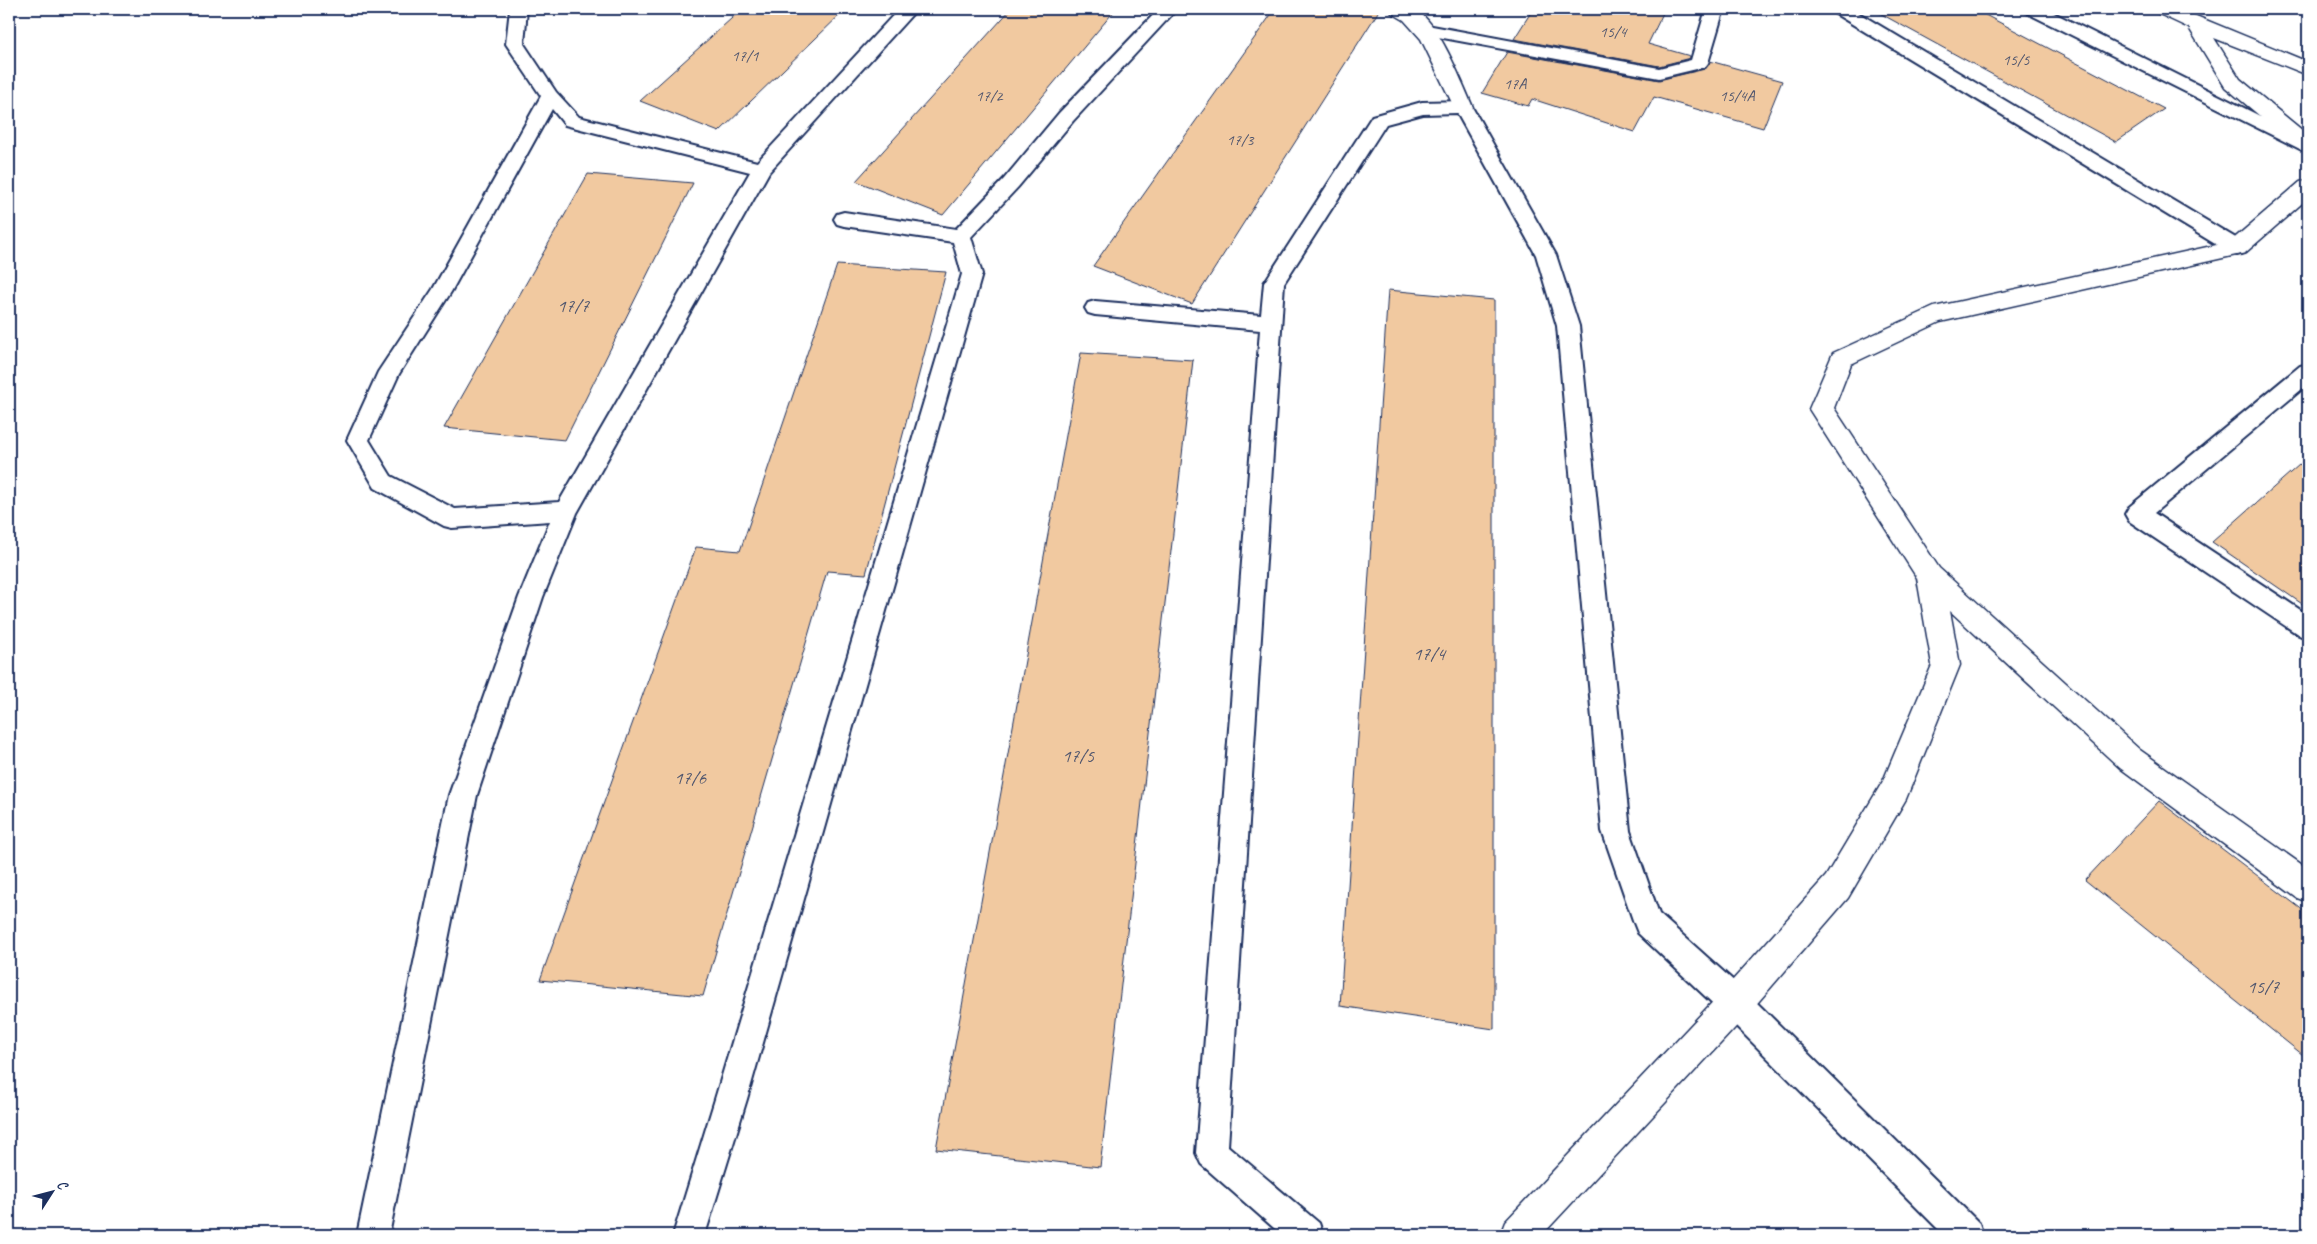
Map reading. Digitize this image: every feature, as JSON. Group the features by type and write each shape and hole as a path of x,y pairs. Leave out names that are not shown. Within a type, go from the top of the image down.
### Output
{"street":[{"path":"1399,9 1407,12 1427,30 1463,108"},
{"path":"2164,9 2196,24 2308,69"},
{"path":"2196,24 2232,83 2308,146"},
{"path":"2308,187 2237,248 1934,315 1841,359 1821,409 1930,576 2130,759 2308,887"},
{"path":"1518,1235 1735,1003 1837,887 1895,788 1946,665 1930,576"}],"lane":[{"path":"518,9 515,44 550,96 572,121 761,169"},
{"path":"373,1235 463,795 531,597 566,511 761,169 908,9"},
{"path":"961,236 1011,183 1066,117 1168,9"},
{"path":"1427,30 1659,74 1699,63 1715,9"},
{"path":"1840,9 2237,248"},
{"path":"2033,9 2308,146"},
{"path":"550,96 441,292 389,372 358,440 382,482 452,519 566,511"},
{"path":"1307,1235 1212,1152 1274,283 1380,120 1422,108 1463,108 1546,255 1568,326 1616,831 1648,922 1735,1003 1967,1235"},
{"path":"844,219 961,236"},
{"path":"689,1235 734,1089 972,274 961,236"},
{"path":"1095,308 1272,324"},
{"path":"2308,372 2137,514 2308,628"}],"building":[{"path":"742,9 846,9 719,132 640,101"},
{"path":"1011,9 1116,9 943,215 856,181"},
{"path":"1275,9 1380,9 1192,304 1093,266"},
{"path":"1533,9 1665,9 1648,44 1690,56 1690,58 1659,66 1514,39"},
{"path":"1872,9 1974,9 2164,109 2116,142"},
{"path":"1507,52 1659,80 1705,69 1710,61 1782,81 1763,128 1654,97 1635,132 1532,99 1528,106 1482,93"},
{"path":"588,174 693,183 565,440 444,428"},
{"path":"837,265 946,272 866,574 827,571 703,996 540,980 696,547 740,551"},
{"path":"1388,290 1494,300 1494,1029 1340,1006"},
{"path":"1081,353 1193,360 1100,1167 936,1149"},
{"path":"2308,457 2308,608 2212,542"},
{"path":"2159,801 2308,914 2308,1059 2085,880"}]}
